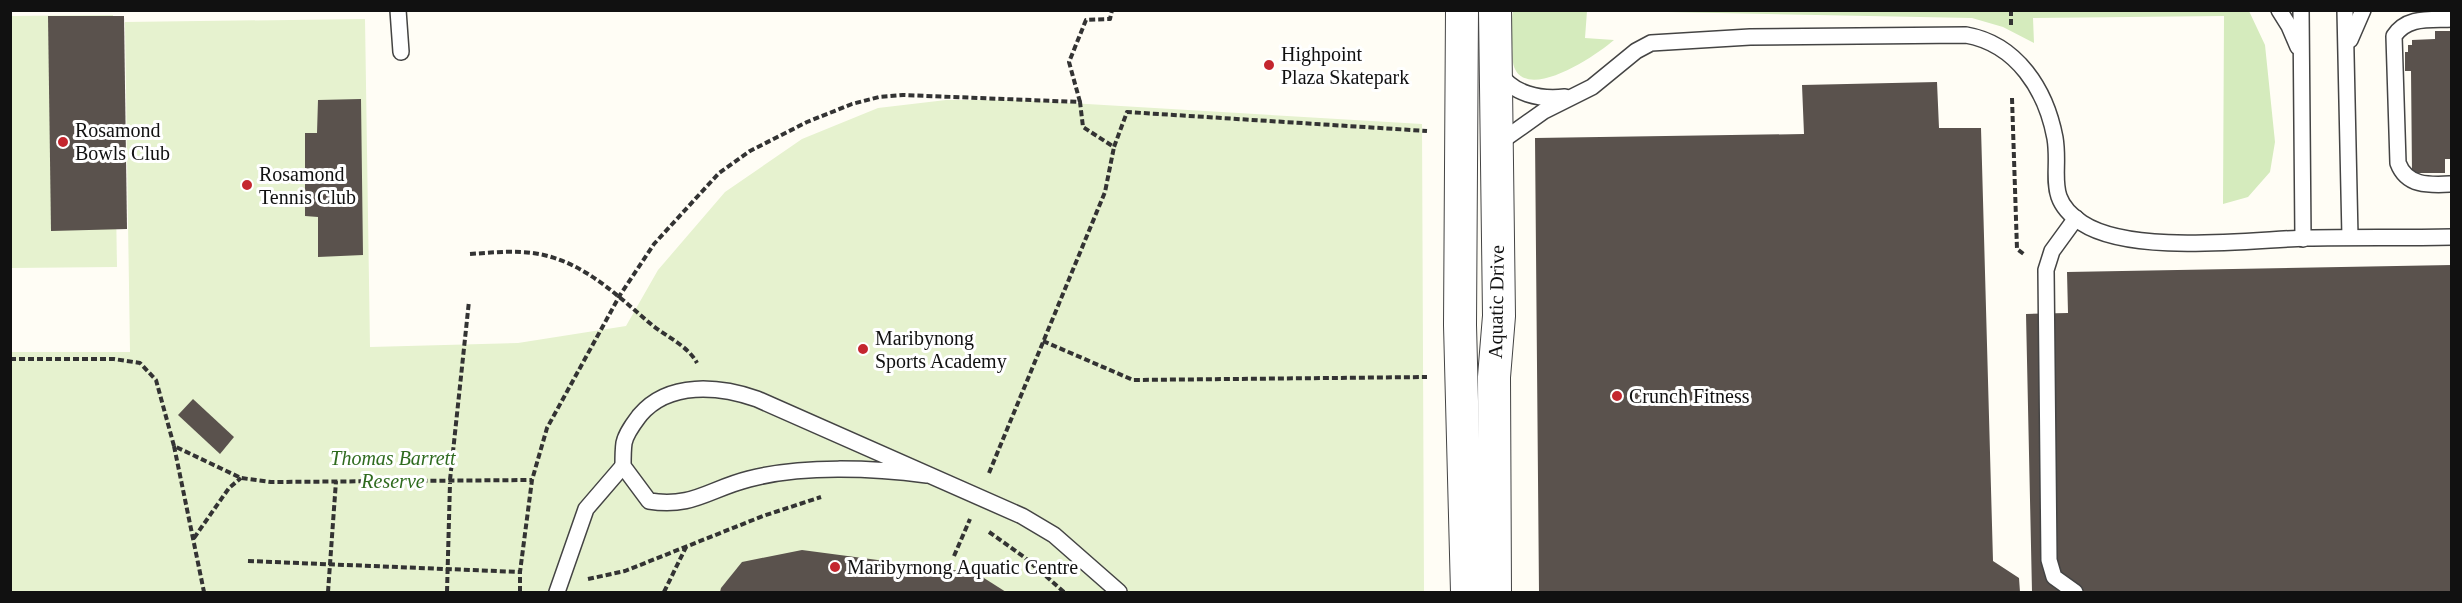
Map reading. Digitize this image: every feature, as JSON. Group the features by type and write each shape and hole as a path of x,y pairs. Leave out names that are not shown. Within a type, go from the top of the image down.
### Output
{"street":[{"name":"Aquatic Drive","path":"1462,10 1460,325 1467,592"},
{"name":"Aquatic Drive","path":"1495,10 1499,316 1494,377 1495,592"}],"lane":[{"path":"398,10 400,52"},
{"path":"2279,10 2289,26 2301,56"},
{"path":"2301,10 2303,238"},
{"path":"2345,10 2350,237"},
{"path":"2347,56 2351,32 2363,10"},
{"path":"2451,19 2409,22 2401,25 2394,36 2398,163 2401,171 2413,182 2425,185 2451,184"},
{"path":"1496,157 1506,138 1553,104 1592,87 1636,51 1651,43 1750,37 1952,34 1986,40 2010,54 2031,77 2045,104 2055,140 2056,190 2063,204 2076,218 2098,231 2142,240 2188,242 2350,237 2451,237"},
{"path":"1495,66 1511,87 1548,98 1571,96"},
{"path":"2075,592 2054,577 2049,560 2046,270 2052,251 2076,218"},
{"path":"558,589 586,509 623,466 624,441 633,424 649,405 668,395 692,389 737,392 758,399 979,497 1054,535 1119,592"},
{"path":"623,466 649,501 670,504 693,501 750,478 790,473 884,470 927,475"}],"path":[{"path":"52,10 278,10"},
{"path":"1112,10 1110,19 1086,20 1069,62 1080,102 1083,127 1114,147"},
{"path":"2012,10 2010,54 2017,249 2046,270"},
{"path":"520,592 520,572 532,480 547,428 620,295 654,243 719,174 750,152 807,122 852,104 903,95 1080,102"},
{"path":"954,556 1105,192 1114,147 1127,112 1431,131"},
{"path":"470,254 522,252 550,258 597,278 620,295 667,337 691,352 712,390"},
{"path":"447,592 450,482 469,301"},
{"path":"1043,341 1133,380 1433,377"},
{"path":"10,358 114,358 140,363 156,380 174,446 204,592"},
{"path":"174,446 241,478 271,482 532,480"},
{"path":"193,538 229,488 241,478"},
{"path":"328,592 336,481"},
{"path":"558,589 625,571 763,516 823,497"},
{"path":"960,515 979,525"},
{"path":"988,531 1024,557 1064,592"},
{"path":"664,592 686,547"},
{"path":"248,561 520,572"}],"green space":[{"path":"1513,11 1587,11 1585,38 1614,40 1580,64 1565,71 1536,80 1524,78 1514,68"},
{"path":"1617,11 2249,11 2265,45 2275,142 2270,172 2248,197 2223,204 2224,16 2033,18 2034,43 2003,27 1972,18"},
{"name":"Rosamond Bowls Club","path":"113,15 117,267 11,268 11,16"},
{"name":"Maribynong Sports Academy","path":"365,19 370,347 518,343 626,326 658,270 725,192 802,139 878,108 946,100 1020,100 1422,124 1424,592 11,592 11,352 130,352 125,22"}],"building":[{"path":"48,16 124,16 127,229 51,231"},
{"path":"2435,31 2452,31 2452,159 2445,159 2445,173 2412,173 2411,71 2405,71 2405,52 2408,52 2408,45 2412,45 2412,40 2435,39"},
{"path":"1937,82 1939,128 1981,128 1993,561 2019,578 2020,592 1539,592 1535,138 1804,134 1802,85"},
{"path":"361,99 363,255 318,257 318,217 305,216 305,133 317,133 318,100"},
{"path":"2452,265 2452,592 2032,592 2026,314 2068,313 2067,272"},
{"path":"193,399 234,437 220,454 178,415"},
{"name":"Maribyrnong Aquatic Centre","path":"802,550 976,573 1006,592 720,592 742,562"}],"place":[{"name":"Highpoint Plaza Skatepark","path":"1269,65"},
{"name":"Rosamond Bowls Club","path":"63,142"},
{"name":"Rosamond Tennis Club","path":"247,185"},
{"name":"Maribynong Sports Academy","path":"863,349"},
{"name":"Crunch Fitness","path":"1617,396"},
{"name":"Maribyrnong Aquatic Centre","path":"835,567"}],"park label":[{"name":"Thomas Barrett Reserve","path":"393,470"}]}
